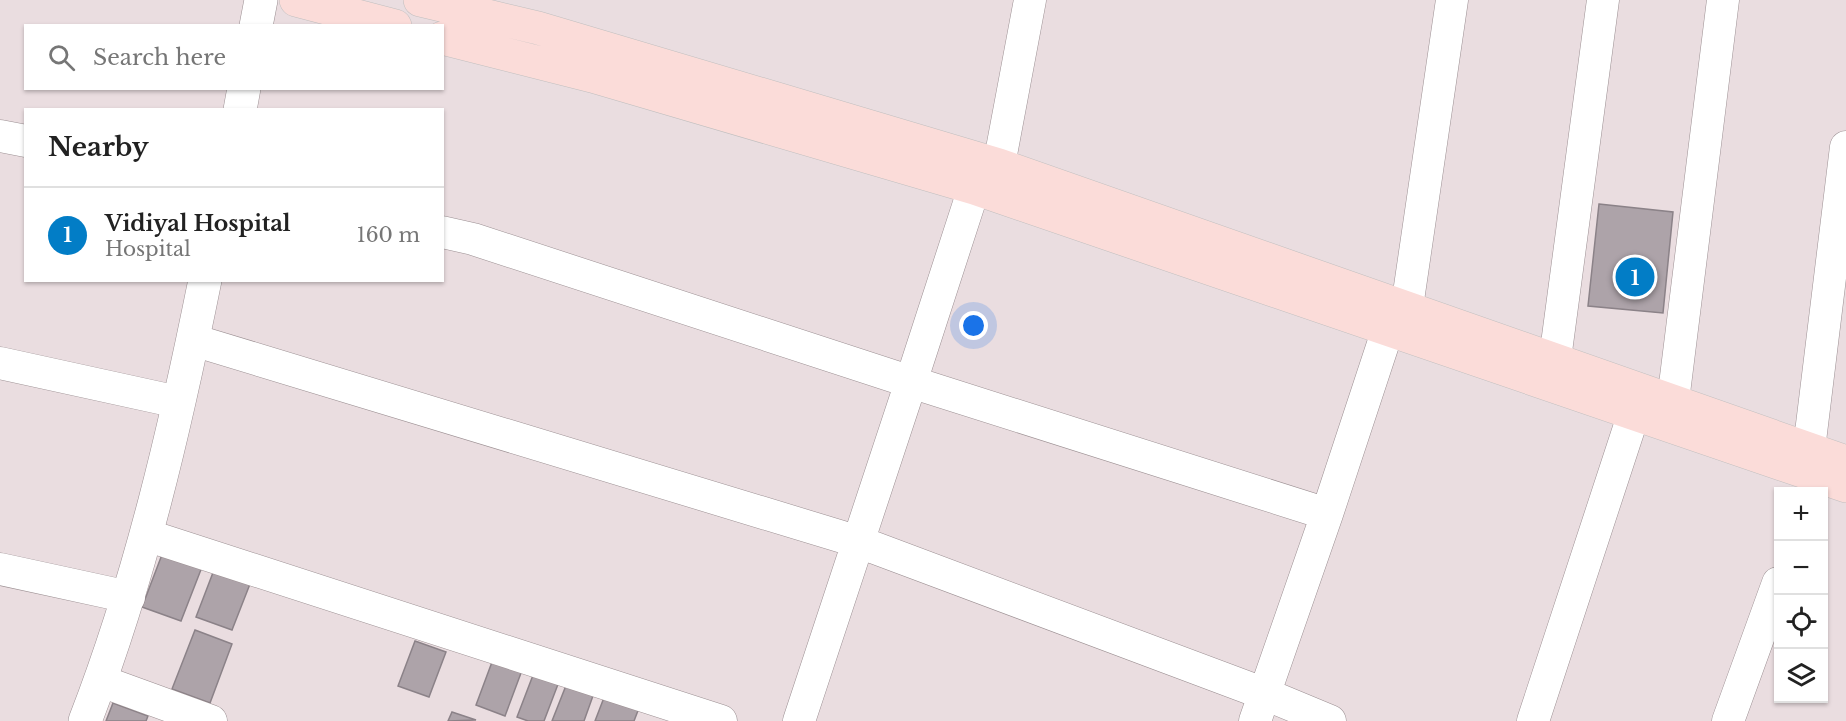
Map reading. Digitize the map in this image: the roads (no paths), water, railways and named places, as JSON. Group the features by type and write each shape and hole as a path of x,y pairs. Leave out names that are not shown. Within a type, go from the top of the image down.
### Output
{"main road":[{"path":"296,0 387,24"},
{"path":"420,0 538,28 999,165 1397,318 1634,413 1826,473"},
{"path":"444,39 592,76 974,188 1397,318 1555,359 1673,401 1826,473"}],"street":[{"path":"256,24 261,0"},
{"path":"999,165 1030,0"},
{"path":"1260,708 1397,318 1452,0"},
{"path":"1555,359 1603,0"},
{"path":"1673,401 1723,0"},
{"path":"240,108 244,90"},
{"path":"0,136 24,141"},
{"path":"1826,473 1846,147"},
{"path":"799,721 974,188"},
{"path":"444,232 484,242 911,382 1327,514"},
{"path":"85,721 129,597 146,535 205,282"},
{"path":"193,339 859,542 1260,708 1330,721"},
{"path":"0,363 178,402"},
{"path":"1533,721 1634,413"},
{"path":"146,535 721,721"},
{"path":"0,569 129,597"},
{"path":"1728,721 1775,595"},
{"path":"101,681 211,721"}],"place":[{"name":"Vidiyal Hospital","path":"1635,277"}]}
